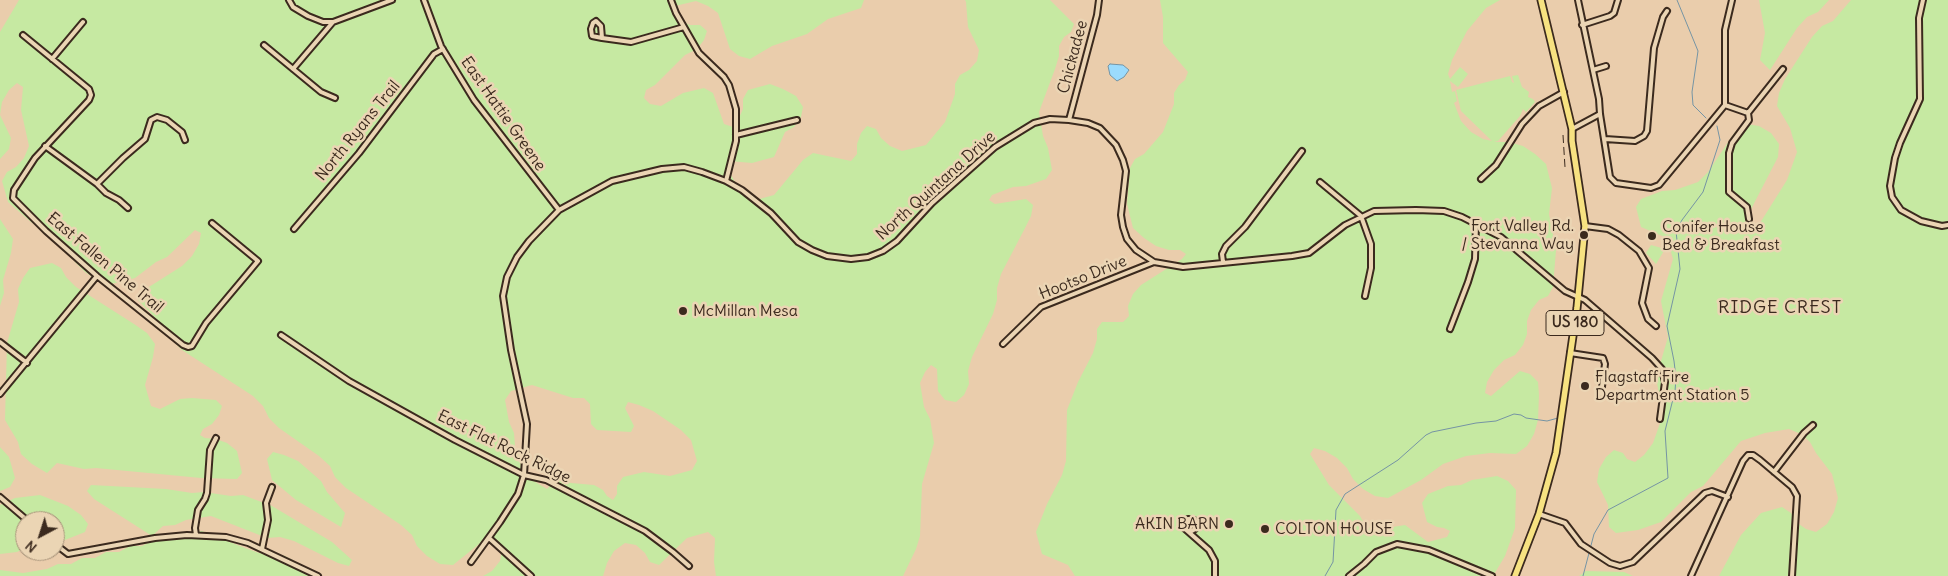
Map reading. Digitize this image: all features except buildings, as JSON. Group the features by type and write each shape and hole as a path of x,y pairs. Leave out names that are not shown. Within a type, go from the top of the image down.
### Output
{"main road":[{"name":"US 180","path":"1515,576 1539,514 1556,453 1578,295 1585,226 1572,141 1572,129 1541,0"}],"street":[{"path":"289,0 293,7 308,16 324,22 333,22 392,0"},
{"name":"East Hattie Greene","path":"424,0 430,20 443,49 474,100 559,210"},
{"path":"671,0 699,53 724,77 729,85 736,109 736,135 732,161 726,181"},
{"name":"Chickadee","path":"1069,120 1097,15 1099,0"},
{"path":"1578,0 1599,99 1610,177 1616,183 1655,188 1725,104 1725,30 1732,0"},
{"path":"1582,25 1610,16 1614,13 1618,0"},
{"path":"1924,0 1919,18 1920,99 1897,150 1890,186 1892,197 1901,210 1921,221 1942,226 1948,225"},
{"path":"1605,139 1635,140 1644,136 1647,131 1654,48 1663,17 1667,11"},
{"path":"52,60 83,22"},
{"path":"293,69 333,22"},
{"path":"602,38 631,42 684,27"},
{"path":"23,36 89,89 89,100 45,146 128,208"},
{"path":"264,45 321,92 335,98"},
{"name":"North Ryans Trail","path":"294,229 359,153 434,54 443,49"},
{"path":"1593,70 1606,66"},
{"path":"1749,218 1747,207 1729,192 1729,152 1732,143 1749,120 1748,113 1783,69"},
{"path":"1481,179 1496,165 1522,124 1540,106 1564,92"},
{"path":"1725,104 1748,113"},
{"path":"1572,129 1600,114"},
{"path":"97,184 145,139 151,120 157,118 167,120 182,132 185,140"},
{"name":"North Quintana Drive","path":"471,562 518,494 524,475 527,424 511,350 503,296 507,277 517,257 529,241 559,210 612,181 662,169 684,168 702,172 726,181 756,200 798,242 812,250 827,256 851,259 868,257 883,251 897,241 932,203 995,147 1034,123 1050,119 1088,123 1100,128 1116,145 1126,171 1121,215 1123,227 1127,239 1136,250 1154,262 1183,267 1309,253 1345,225 1374,211 1444,211 1476,224 1501,237 1565,291 1578,295 1662,369 1665,382 1660,419"},
{"path":"736,135 798,120"},
{"name":"East Fallen Pine Trail","path":"45,146 14,190 13,198 46,231 184,346 192,346 206,323 258,261 212,223"},
{"path":"1223,262 1222,254 1226,246 1245,227 1302,150"},
{"path":"1320,182 1361,216 1371,244 1371,268 1365,296"},
{"path":"1450,329 1475,259 1476,224"},
{"path":"1585,226 1608,229 1639,251 1649,268 1642,303 1648,319 1656,326"},
{"name":"Hootso Drive","path":"1003,344 1041,307 1154,262"},
{"path":"0,394 98,276"},
{"name":"East Flat Rock Ridge","path":"281,335 349,381 455,440 524,475 546,480 645,532 689,566"},
{"path":"0,342 27,363"},
{"path":"1570,353 1603,358 1606,364 1601,394"},
{"path":"1774,472 1804,433 1813,425"},
{"path":"196,535 195,528 198,510 207,492 210,450 216,438"},
{"path":"1691,576 1743,461 1748,455 1753,455 1792,488 1797,496 1792,576"},
{"path":"262,550 268,520 266,503 272,487"},
{"path":"1539,514 1565,523 1581,544 1615,565 1627,565 1633,562 1705,493 1712,491 1728,497"},
{"path":"0,497 16,511"},
{"path":"1190,532 1212,556 1215,562 1215,576"},
{"path":"65,552 68,554 154,538 196,535 226,537 248,543 318,576"},
{"path":"489,538 531,576"},
{"path":"1349,576 1376,552 1397,544 1429,550 1492,576"}],"green space":[{"path":"19,0 864,0 861,8 828,19 807,34 772,46 750,59 739,56 730,49 718,13 696,1 675,6 672,14 679,20 690,25 700,25 707,31 704,40 697,49 685,55 655,85 646,90 644,98 650,104 661,106 683,93 704,88 713,93 724,124 733,127 743,109 743,99 748,90 770,84 796,96 803,107 801,117 794,127 785,132 774,157 752,163 729,161 726,167 743,195 752,201 774,195 803,160 813,153 851,161 857,154 857,144 861,133 867,126 876,129 881,138 890,146 902,151 926,145 945,122 955,94 955,84 960,75 969,70 977,61 979,50 968,27 965,0 1050,0 1074,24 1071,32 1064,37 1059,46 1059,56 1039,112 1052,170 1046,179 1026,186 1013,187 992,195 989,200 995,204 1026,199 1033,205 1031,216 1001,274 993,314 972,357 968,371 969,384 964,395 956,402 945,400 938,391 937,369 931,365 920,383 924,407 930,419 934,443 922,484 920,536 903,576 716,576 714,562 715,538 708,532 687,538 659,565 650,562 645,553 636,545 625,543 614,551 607,563 603,576 483,576 492,571 500,561 502,551 495,542 484,540 453,565 440,564 427,556 417,546 412,535 401,525 346,488 335,477 330,466 319,456 279,428 253,396 182,350 172,340 166,329 138,300 141,292 182,266 192,256 199,244 201,233 195,230 167,257 156,262 135,278 111,284 97,280 85,272 59,241 31,222 8,202 2,181 7,172 16,167 24,158 29,146 21,110 23,87 17,83 9,90 2,102 0,115 0,32","holes":["532,385 573,398 584,398 590,404 591,424 597,430 631,432 634,426 625,408 628,402 653,411 681,430 691,440 697,461 692,470 670,476 644,472 623,477 617,486 617,494 613,500 603,490 594,485 571,483 557,478 547,489 532,480 521,469 520,457 515,446 514,433 509,422 505,400 511,391"]},
{"path":"1160,0 1500,0 1486,8 1467,31 1452,60 1448,74 1450,79 1460,67 1468,74 1458,87 1450,81 1452,92 1455,91 1457,101 1454,103 1461,121 1471,132 1483,139 1492,141 1461,111 1456,90 1510,76 1514,83 1512,76 1518,75 1522,87 1529,92 1528,97 1535,102 1526,112 1523,109 1520,116 1498,141 1494,142 1509,142 1523,146 1546,164 1552,188 1549,214 1556,250 1553,287 1548,296 1539,300 1531,310 1523,345 1515,355 1504,360 1494,370 1487,382 1485,393 1491,396 1520,371 1530,374 1538,382 1539,395 1538,420 1534,434 1527,446 1516,454 1490,453 1466,456 1443,464 1421,480 1388,498 1375,496 1363,489 1337,458 1325,451 1314,448 1310,454 1329,485 1360,516 1365,525 1374,530 1405,525 1428,542 1447,537 1450,531 1427,522 1422,503 1428,494 1448,486 1461,485 1472,480 1497,476 1508,481 1516,490 1515,528 1505,556 1493,576 1075,576 1068,565 1042,554 1036,532 1047,504 1062,475 1066,461 1067,410 1078,382 1093,353 1097,339 1097,329 1102,322 1123,322 1129,316 1128,306 1133,294 1141,285 1182,259 1186,254 1180,250 1169,250 1156,246 1144,238 1133,228 1127,204 1130,168 1135,159 1144,154 1163,132 1174,104 1174,93 1185,80 1188,72 1163,43 1163,17"},
{"path":"1759,0 1829,0 1818,12 1807,17 1797,28 1770,70 1760,60 1765,33"},
{"path":"1851,0 1948,0 1948,576 1719,576 1741,535 1761,513 1782,507 1791,513 1796,522 1806,529 1816,532 1827,524 1834,512 1838,498 1832,474 1810,442 1801,434 1789,429 1765,433 1741,441 1703,486 1691,492 1661,522 1638,530 1616,533 1609,527 1608,505 1597,482 1599,469 1606,457 1614,450 1623,453 1627,459 1635,462 1644,455 1653,443 1663,415 1656,378 1668,337 1661,301 1673,259 1667,238 1641,227 1636,207 1641,199 1662,191 1675,190 1698,182 1708,172 1735,132 1746,124 1759,126 1771,133 1779,144 1778,157 1748,215 1745,226 1752,230 1760,223 1787,180 1797,152 1790,128 1777,106 1779,93 1785,79 1812,37 1822,26 1833,21"},
{"path":"0,115 11,138 9,149 0,159"},
{"path":"0,219 13,239 3,280 4,293 0,306"},
{"path":"1651,245 1665,249 1656,264 1646,253"},
{"path":"52,263 61,268 66,277 76,287 147,333 155,344 145,385 151,406 160,409 180,399 192,398 216,400 222,406 219,415 212,424 203,429 200,435 227,443 237,451 242,473 237,479 201,478 96,468 84,469 57,463 47,473 32,464 21,454 18,442 5,420 7,343 19,302 18,289 23,278 30,268"},
{"path":"0,447 9,457 15,478 10,487 0,491"},
{"path":"273,452 298,461 321,481 327,492 345,513 341,527 296,500 272,480 267,459"},
{"path":"91,485 166,489 231,496 243,495 272,506 332,542 352,560 349,566 338,563 294,541 280,537 267,538 211,516 163,526 152,536 94,499 87,491"},
{"path":"40,495 68,506 81,515 88,524 85,532 65,540 65,511 15,511 15,552 0,554 0,505 15,498"},
{"path":"202,531 259,553 271,552 285,556 322,576 0,576 0,570 23,573 47,569 58,564 71,564 82,558 95,558 106,552 119,552 130,546 142,546 154,540 166,540 178,534"},
{"path":"1586,571 1624,572 1633,576 1579,576"}],"water":[{"path":"1110,64 1123,65 1129,70 1124,77 1117,81 1110,75 1108,66"}],"waterway":[{"path":"1677,0 1698,51 1692,92 1693,105 1706,118"},
{"path":"1583,576 1594,534 1608,510 1668,478 1665,431 1675,391 1676,378 1667,326 1680,269 1676,231 1703,192 1720,140 1717,126"},
{"path":"1325,576 1333,562 1336,510 1345,494 1398,460 1426,435 1432,432 1476,423 1496,421 1514,414 1547,421 1558,418"}],"railway":[{"path":"1563,135 1565,167"}],"place":[{"name":"Fort Valley Rd. / Stevanna Way","path":"1584,235"},
{"name":"Conifer House Bed & Breakfast","path":"1652,236"},
{"name":"McMillan Mesa","path":"683,311"},
{"name":"Flagstaff Fire Department Station 5","path":"1585,386"},
{"name":"AKIN BARN","path":"1229,524"},
{"name":"COLTON HOUSE","path":"1265,529"}],"district":[{"name":"RIDGE CREST","path":"1780,308"}]}
